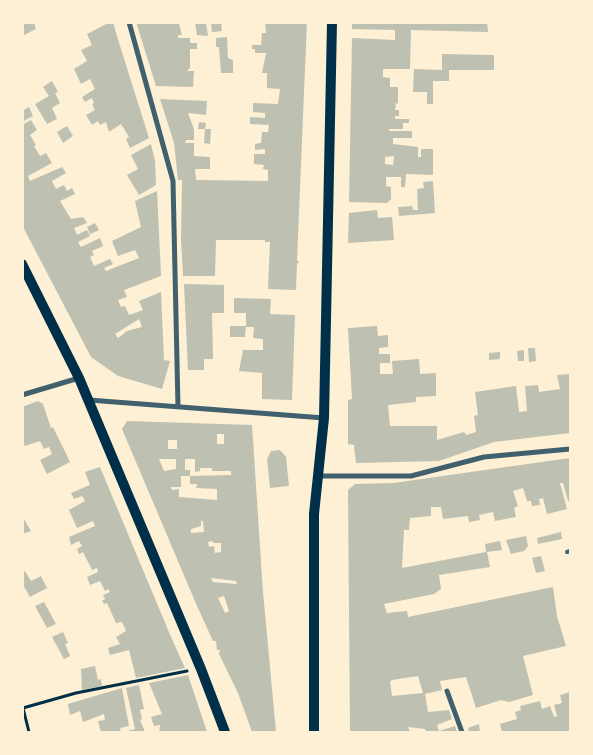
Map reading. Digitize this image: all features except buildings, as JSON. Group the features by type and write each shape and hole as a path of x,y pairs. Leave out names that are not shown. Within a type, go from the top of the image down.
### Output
{"main road":[{"path":"314,732 314,514 324,418 332,22"},
{"path":"23,267 79,378 201,669 225,732"}],"street":[{"path":"129,22 173,181 178,407"},
{"path":"22,396 79,378"},
{"path":"88,400 324,418"},
{"path":"319,476 411,476 484,457 570,449"},
{"path":"447,691 462,732"}],"path":[{"path":"29,732 23,706 76,693 201,669"}]}
